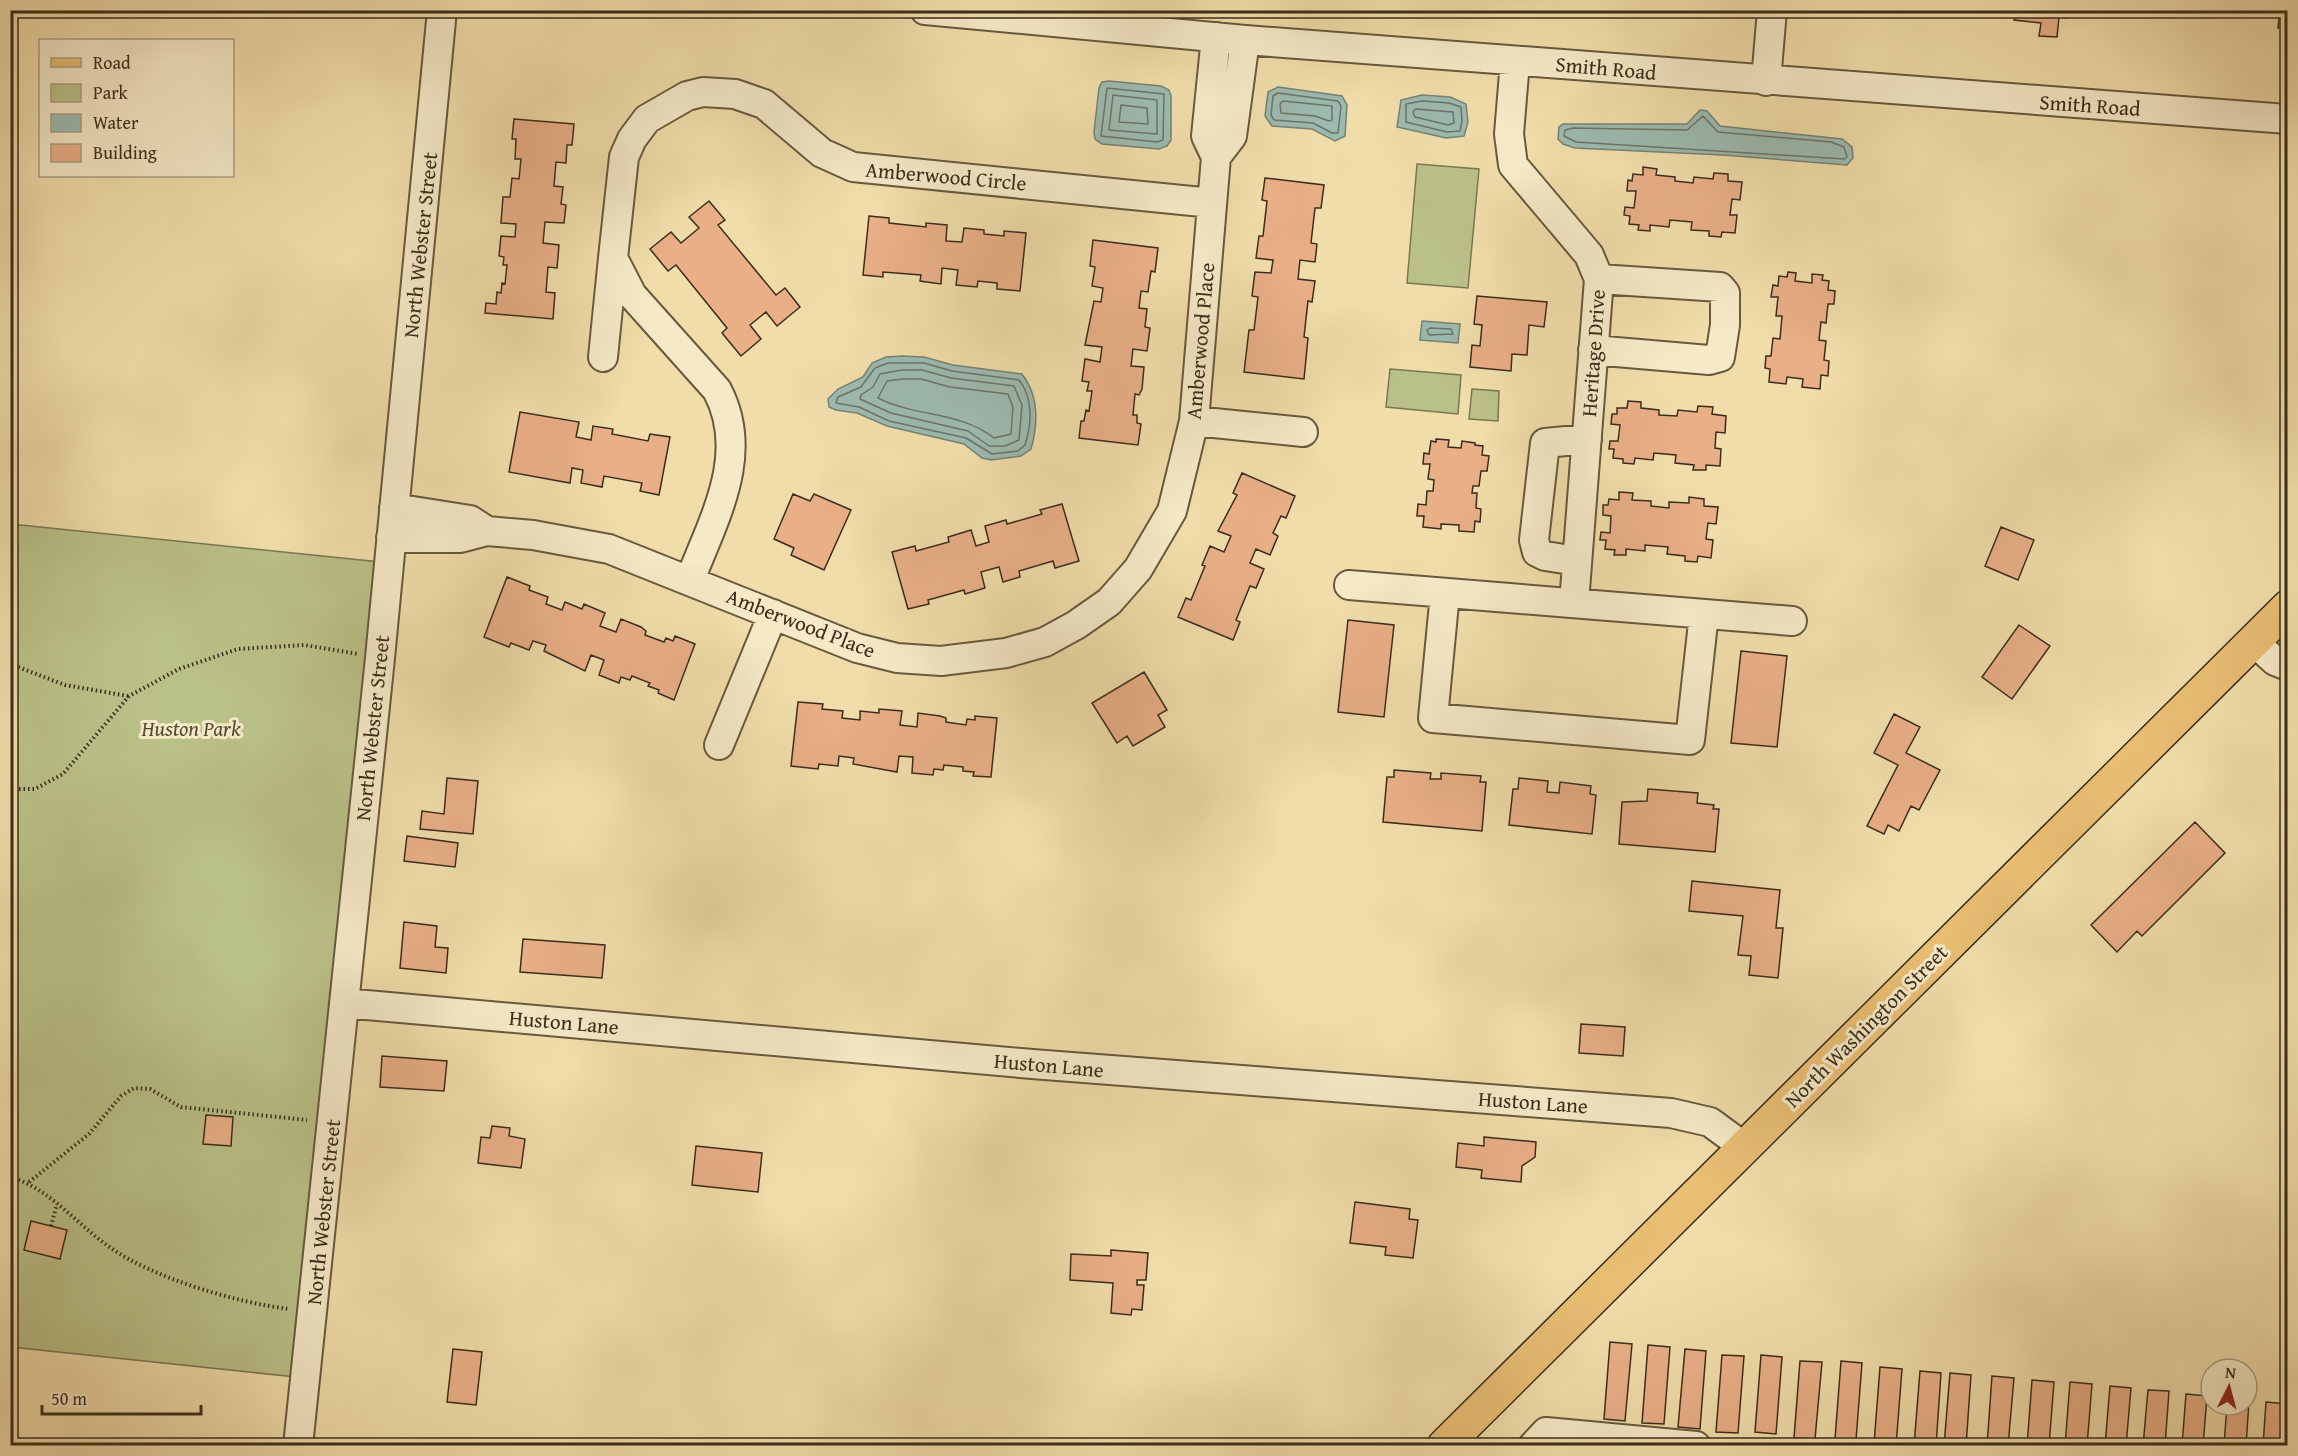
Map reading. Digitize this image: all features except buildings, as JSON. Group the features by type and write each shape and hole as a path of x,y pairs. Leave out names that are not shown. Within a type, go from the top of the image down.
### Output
{"main road":[{"name":"North Washington Street","path":"1444,1446 2288,607"}],"street":[{"name":"North Webster Street","path":"298,1446 380,658 442,10"},
{"name":"Smith Road","path":"925,10 1245,40 2288,119"},
{"path":"1766,81 1772,10"},
{"name":"Amberwood Place","path":"391,538 460,538 487,531 533,535 609,549 857,648 897,658 941,661 1006,653 1045,642 1076,625 1108,602 1138,569 1172,511 1194,421 1216,157 1206,136 1216,37"},
{"name":"Amberwood Place","path":"1216,157 1232,136 1245,40"},
{"name":"Heritage Drive","path":"1515,61 1509,134 1513,165 1589,255 1599,279 1575,603"},
{"name":"Amberwood Circle","path":"603,357 624,157 632,139 647,119 687,96 702,92 735,94 764,104 822,153 853,167 1212,203"},
{"path":"613,258 632,295 717,390 725,404 732,444 729,477 690,580"},
{"path":"1593,350 1708,360 1720,357 1725,325 1725,292 1720,287 1599,279"},
{"path":"1194,421 1303,432"},
{"path":"1577,561 1545,556 1538,552 1534,540 1545,442 1587,439"},
{"name":"Amberwood Place","path":"394,508 470,519 487,531"},
{"path":"1349,585 1792,621"},
{"path":"1445,593 1433,718 1690,740 1704,614"},
{"path":"719,745 773,614"},
{"path":"2253,641 2275,661 2288,666"},
{"name":"Huston Lane","path":"344,1003 1032,1064 1671,1113 1710,1122 1744,1147"},
{"path":"1533,1446 1546,1432 1696,1446"}],"path":[{"path":"10,789 35,789 63,774 129,696 179,669 238,650 304,645 380,658"},
{"path":"10,664 65,685 129,696"},
{"path":"29,1182 89,1134 121,1096 134,1088 150,1089 181,1107 332,1122"},
{"path":"10,1177 29,1182 111,1249 148,1269 207,1290 275,1308 312,1312"},
{"path":"51,1226 57,1204"}],"green space":[{"path":"1417,164 1479,169 1468,288 1407,283"},
{"path":"1390,369 1461,375 1458,414 1386,407"},
{"path":"1472,389 1499,391 1498,421 1469,419"},
{"name":"Huston Park","path":"11,524 390,563 305,1378 11,1347"}],"water":[{"path":"1102,82 1161,86 1169,90 1171,140 1167,146 1159,149 1102,144 1095,139 1099,88"},
{"path":"1278,87 1342,96 1347,105 1345,136 1335,141 1312,129 1272,126 1265,116 1268,92"},
{"path":"1422,95 1450,97 1466,104 1468,122 1464,136 1446,138 1397,127 1401,100"},
{"path":"1700,110 1707,111 1720,126 1842,139 1852,147 1853,158 1847,165 1723,155 1575,148 1563,144 1558,139 1559,127 1563,124 1687,124"},
{"path":"1422,321 1460,324 1458,343 1420,340"},
{"path":"886,357 924,357 953,365 1022,374 1032,391 1036,410 1031,449 1021,456 991,460 982,458 964,444 887,426 857,413 829,407 828,399 838,389 863,377 872,363"}]}
